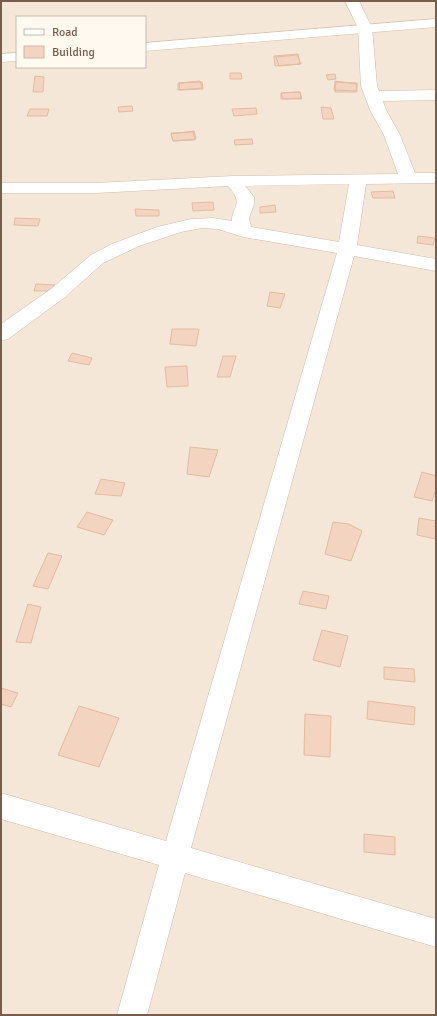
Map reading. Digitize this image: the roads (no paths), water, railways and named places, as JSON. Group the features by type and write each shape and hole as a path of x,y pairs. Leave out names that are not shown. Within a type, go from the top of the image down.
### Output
{"street":[{"path":"352,1 353,6 365,28 369,86 378,110 392,135 408,178"},
{"path":"146,47 436,22"},
{"path":"1,58 16,57"},
{"path":"373,94 378,96 436,95"},
{"path":"1,188 96,188 233,181 436,178"},
{"path":"132,1015 175,857 347,250 358,180"},
{"path":"233,181 245,197 245,204 240,218 243,231"},
{"path":"1,334 58,293 97,259 118,248 183,226 202,222 229,225 243,231 436,265"},
{"path":"1,806 436,933"}]}
